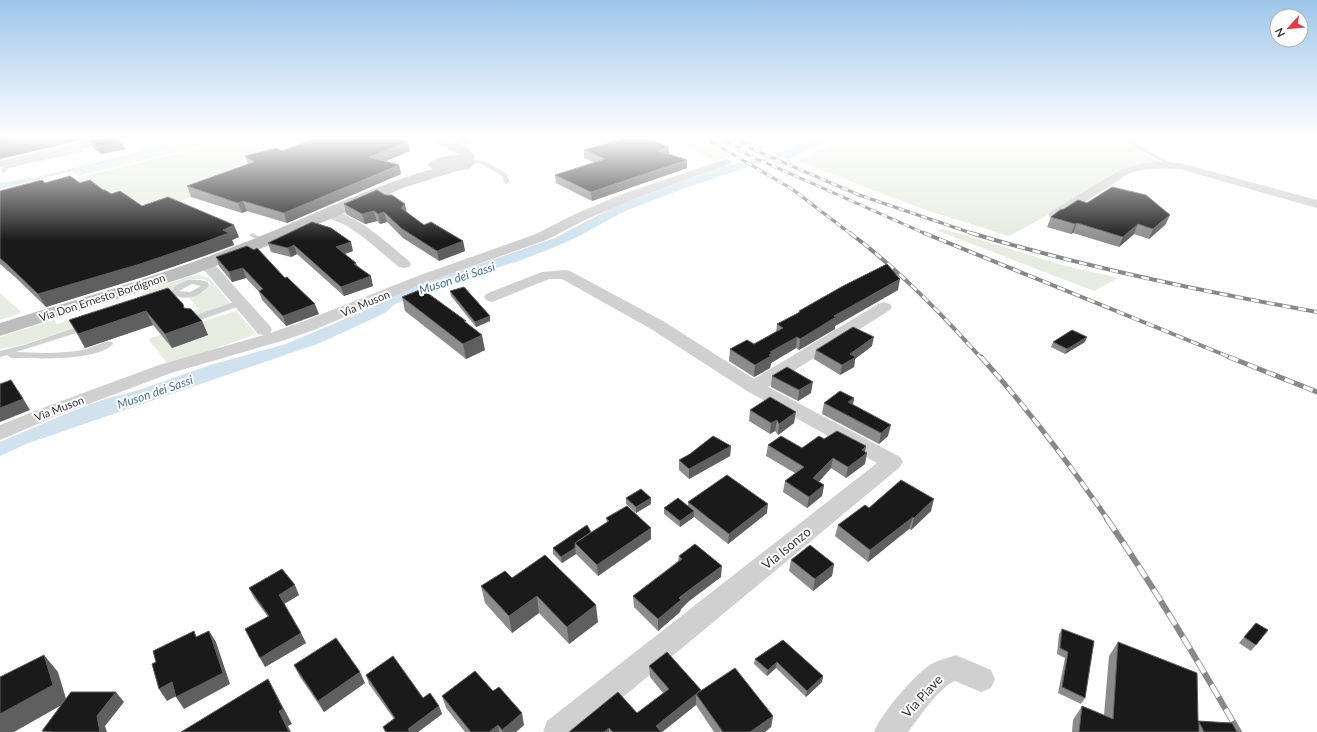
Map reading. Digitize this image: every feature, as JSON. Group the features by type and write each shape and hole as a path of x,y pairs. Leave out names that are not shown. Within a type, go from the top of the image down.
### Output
{"street":[{"name":"Via Don Ernesto Bordignon","path":"0,330 204,264 258,238 329,213 428,172"},
{"name":"Via Muson","path":"0,433 52,410 165,369 279,336 308,326 414,282 541,238 580,218 629,196 697,172"},
{"path":"1055,215 1124,172"},
{"path":"1199,172 1317,204"},
{"path":"329,213 348,221 365,232 404,264"},
{"path":"204,264 211,269 264,330"},
{"name":"Via Isonzo","path":"492,296 547,275 565,274 657,325 754,387 892,462 558,732"},
{"path":"754,387 884,307"},
{"name":"Via Piave","path":"889,732 925,688 940,674 956,668 981,679"}],"lane":[{"path":"500,172 505,175 507,183"},
{"path":"166,300 178,294"},
{"path":"194,319 240,303"},
{"path":"0,355 94,324"},
{"path":"0,355 81,354 102,348 109,344"}],"shaded area":[{"path":"74,172 93,172 81,175 77,175"},
{"path":"100,172 258,172 180,201 186,203 170,209 160,227 91,193 72,179"},
{"path":"827,172 1127,172 1009,236 923,209"},
{"path":"944,229 1062,265 1118,278 1094,291 936,230"},
{"path":"200,275 209,278 231,304 198,316 194,311 198,309 189,297 204,292 210,285 210,282 202,279 191,280 176,286 168,293 136,299 146,291 191,276"},
{"path":"0,293 20,311 21,313 0,320"},
{"path":"113,306 119,313 25,344 0,349 0,337 54,320 57,324"},
{"path":"236,311 256,334 169,365 148,339"}],"water":[{"path":"57,172 68,172 0,189 0,183 33,178"},
{"name":"Muson dei Sassi","path":"708,172 733,172 685,188 625,211 575,238 550,249 516,262 440,285 395,304 385,313 320,343 26,444 0,456 0,442 70,412 210,365 286,344 364,311 407,289 555,238 619,204"}],"building":[{"path":"226,172 382,172 284,213 243,201 238,203 187,186"},
{"path":"564,172 651,172 591,192 555,175"},
{"path":"70,176 80,183 90,180 111,194 120,191 142,206 168,197 234,225 223,230 229,233 199,244 140,264 38,294 0,258 0,191 42,180 45,183"},
{"path":"1112,187 1146,195 1170,215 1153,229 1138,224 1123,237 1051,217 1078,200 1087,203"},
{"path":"377,190 385,195 392,195 405,204 401,208 424,225 431,222 463,241 437,251 401,228 384,212 378,214 374,211 362,214 344,204"},
{"path":"312,222 331,228 351,242 336,247 356,263 354,264 371,276 341,287 294,245 288,248 268,243"},
{"path":"247,246 254,250 257,248 285,278 287,277 315,304 283,316 259,291 263,289 243,268 229,272 216,257"},
{"path":"887,264 900,279 834,316 836,317 800,339 797,337 770,352 772,353 769,355 771,356 755,365 730,349 747,340 754,344 783,328 777,324 843,286"},
{"path":"464,287 490,316 475,322 450,291"},
{"path":"168,288 183,304 184,308 191,309 202,321 165,334 146,311 78,334 69,320"},
{"path":"422,289 466,321 464,321 482,335 463,344 402,297"},
{"path":"853,327 874,337 850,354 856,357 842,365 816,350"},
{"path":"1072,330 1087,337 1067,349 1053,342"},
{"path":"787,367 813,382 799,390 772,376"},
{"path":"11,380 23,399 0,408 0,384"},
{"path":"840,391 854,398 848,402 891,425 881,433 824,403"},
{"path":"770,397 796,412 779,424 777,420 771,423 750,410"},
{"path":"837,431 866,446 862,450 867,453 848,467 833,458 813,478 824,485 809,497 785,481 804,467 768,445 781,436 802,448 819,436 824,439"},
{"path":"713,436 731,446 689,469 679,460 690,454"},
{"path":"727,475 768,504 729,534 688,502"},
{"path":"901,480 934,499 914,518 913,517 870,550 838,525 865,505 869,508"},
{"path":"641,489 651,498 636,507 626,498"},
{"path":"678,498 694,511 680,521 664,508"},
{"path":"627,506 651,528 597,565 575,543 609,521 606,518"},
{"path":"587,525 591,532 575,543 575,548 561,557 553,548"},
{"path":"695,544 722,566 679,598 681,600 658,619 633,596 682,559 679,556"},
{"path":"810,545 834,564 815,579 791,560"},
{"path":"545,555 596,605 567,627 537,596 509,616 481,586 505,571 512,578"},
{"path":"282,569 295,585 279,595 301,633 260,658 245,629 269,616 249,588"},
{"path":"1256,623 1268,630 1256,645 1244,637"},
{"path":"1062,629 1094,641 1085,698 1062,687 1068,652 1060,648"},
{"path":"194,631 196,637 209,631 223,673 176,697 172,682 159,689 152,664 156,662 153,651"},
{"path":"336,638 360,672 318,701 294,665"},
{"path":"783,640 823,676 807,691 777,662 768,670 755,659"},
{"path":"1118,642 1197,673 1198,721 1232,723 1237,732 1204,732 1199,722 1199,732 1079,732 1082,706 1113,719"},
{"path":"667,652 701,690 656,726 661,732 613,732 609,728 604,732 569,732 618,692 637,713 669,689 649,666"},
{"path":"44,655 53,685 0,714 0,677"},
{"path":"393,656 423,698 430,693 439,706 408,729 410,732 386,732 383,727 395,718 366,675"},
{"path":"735,668 773,716 750,732 723,732 696,694"},
{"path":"475,671 493,691 499,687 522,713 502,730 498,725 489,732 471,732 442,696"},
{"path":"268,679 283,709 279,711 289,732 181,732"},
{"path":"71,692 116,692 97,716 100,732 42,731"}],"railway":[{"path":"763,172 792,189 851,234"},
{"path":"787,172 926,234"},
{"path":"806,172 859,195 971,233"},
{"path":"850,233 885,261 918,292 981,358"},
{"path":"924,233 1232,358"},
{"path":"971,233 1056,257 1142,277 1229,296 1317,312"},
{"path":"981,357 1047,436 1108,520"},
{"path":"1229,357 1317,392"},
{"path":"1107,519 1159,598 1239,732"}]}
